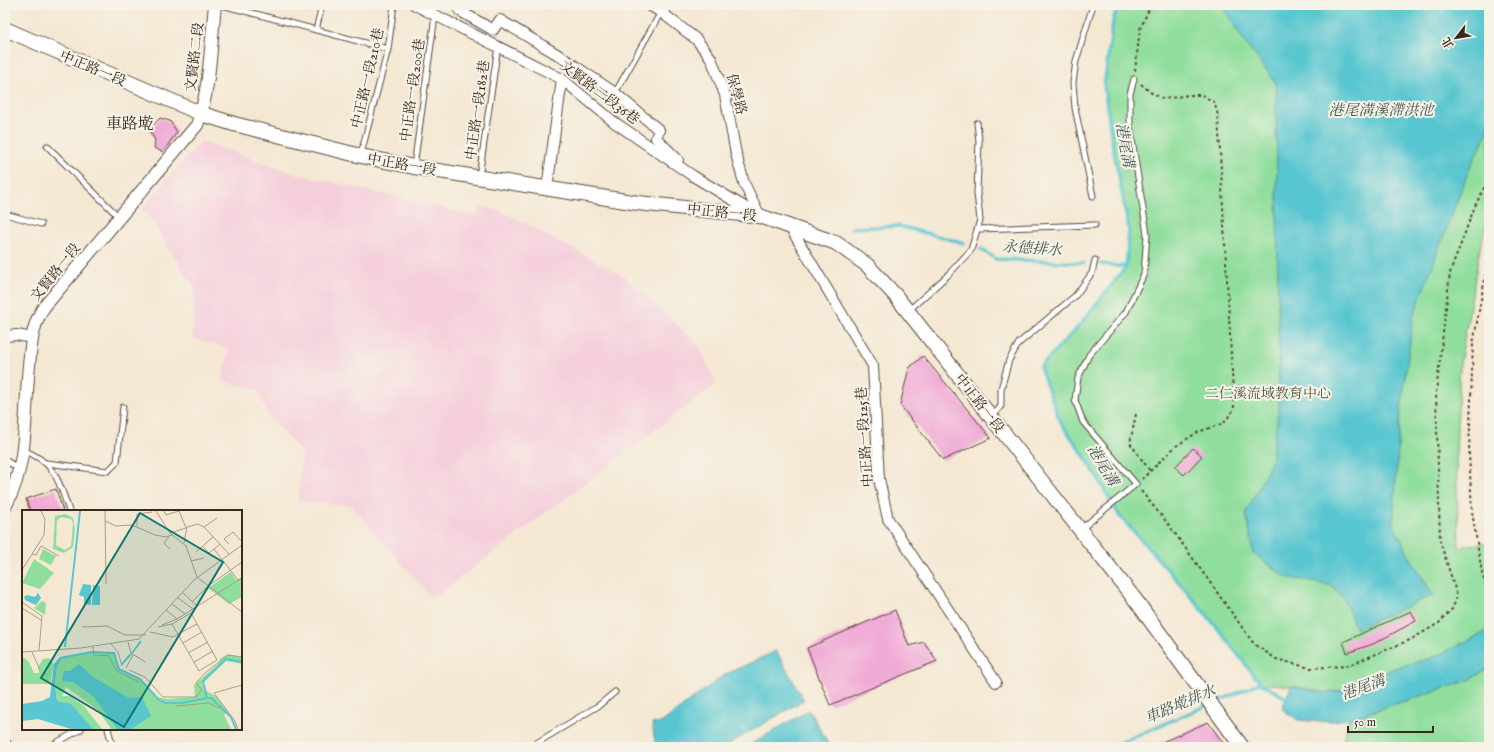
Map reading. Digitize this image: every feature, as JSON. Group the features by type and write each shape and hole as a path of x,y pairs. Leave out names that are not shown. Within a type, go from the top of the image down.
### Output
{"main road":[{"name":"中正路一段","path":"5,29 202,114 234,124 361,156 414,167 638,203 760,216 836,243 867,265 887,284 1136,602 1200,687 1242,747"}],"street":[{"name":"文賢路二段","path":"202,114 215,5"},
{"name":"文賢路二段36巷","path":"415,5 562,79 614,122 694,176 760,216"},
{"name":"保學路","path":"649,5 663,9 696,39 711,58 725,95 736,154 744,183 760,216"},
{"path":"462,8 493,30 500,20 560,56 615,93 659,130 656,138 694,176"},
{"path":"547,189 562,79"},
{"name":"文賢路一段","path":"5,507 20,469 23,450 32,338 35,324 44,307 197,125 202,114"},
{"name":"中正路一段125巷","path":"790,227 873,366 878,479 888,518 996,682"},
{"path":"5,336 32,338"}],"lane":[{"path":"222,5 388,49"},
{"path":"316,30 322,5"},
{"name":"中正路一段210巷","path":"361,156 388,49 394,5"},
{"path":"1093,5 1076,61 1073,84 1075,108 1093,196"},
{"path":"615,93 663,9"},
{"name":"中正路一段200巷","path":"414,167 435,16"},
{"name":"中正路一段182巷","path":"479,178 498,46"},
{"path":"1080,529 1136,484 1082,422 1075,400 1078,378 1089,355 1126,312 1144,274 1147,234 1130,127 1130,94 1134,79"},
{"path":"907,311 947,276 971,250 980,220 977,193 979,141 977,123"},
{"path":"47,146 120,218"},
{"path":"5,214 41,224"},
{"path":"978,229 1095,225"},
{"path":"992,418 1001,406 1001,389 1009,360 1019,343 1075,296 1092,273 1095,260"},
{"path":"47,463 108,471 118,462 122,407"},
{"path":"23,450 37,455 47,463 59,482 69,510"},
{"path":"5,460 20,469"},
{"path":"530,747 598,706 615,692"},
{"path":"49,747 79,730"},
{"path":"108,730 113,747"},
{"path":"5,739 11,747"}],"path":[{"path":"1151,5 1140,29 1134,79 1150,92 1164,99 1188,95 1202,95 1214,102 1218,115 1234,409 1224,423 1198,432 1176,446 1136,484 1169,525 1254,644 1276,658 1310,668 1347,666 1410,640 1439,623 1453,608 1457,595 1440,541 1436,393 1450,273 1475,206 1489,178"},
{"path":"1489,262 1472,344 1469,452 1472,512 1482,573 1489,596"},
{"path":"1136,414 1130,443 1150,471"}],"shaded area":[{"path":"201,141 292,173 477,216 481,206 503,212 624,276 700,347 716,384 432,599 351,505 298,502 302,453 267,414 259,390 222,381 229,348 193,339 195,289 143,207"}],"green space":[{"name":"二仁溪流域教育中心","path":"1118,5 1489,5 1489,221 1481,243 1460,364 1456,453 1459,546 1489,543 1489,629 1482,634 1432,658 1394,668 1358,688 1326,693 1291,686 1260,683 1216,626 1119,515 1089,463 1060,421 1040,367 1078,327 1126,267 1129,229 1113,147 1104,86 1113,21"},
{"path":"1489,668 1489,747 1341,747 1349,719 1469,680"}],"water":[{"name":"港尾溝溪滯洪池","path":"1221,5 1489,5 1489,129 1469,169 1413,317 1400,418 1393,524 1410,557 1433,595 1356,629 1344,599 1333,586 1286,577 1254,554 1246,513 1271,463 1279,407 1276,83 1244,41"},
{"path":"1489,629 1489,668 1469,680 1349,719 1320,722 1298,720 1282,709 1291,686 1326,693 1358,688 1394,668 1432,658 1482,634"},
{"path":"776,651 804,700 724,747 656,747 652,724 661,723 724,675"},
{"path":"809,710 830,747 746,747"}],"building":[{"path":"160,118 170,121 177,132 163,152 154,148 155,140 149,130"},
{"path":"923,356 991,438 943,460 900,405 909,368"},
{"path":"1193,448 1202,456 1184,475 1175,467"},
{"path":"56,489 63,510 30,510 26,499"},
{"path":"895,610 909,646 924,642 937,661 830,705 807,648"},
{"path":"1411,611 1416,621 1373,644 1347,653 1343,642"},
{"path":"1208,722 1226,747 1151,747"}],"waterway":[{"name":"港尾溝","path":"1118,5 1113,21 1104,86 1113,147 1129,229 1126,267 1078,327 1040,367 1060,421 1089,463 1119,515 1216,626 1260,683 1290,700"},
{"name":"永德排水","path":"851,228 899,226 964,243"},
{"name":"永德排水","path":"981,249 996,259 1084,263"},
{"name":"永德排水","path":"1100,264 1126,267"},
{"name":"車路墘排水","path":"1214,703 1260,683"},
{"name":"車路墘排水","path":"1110,747 1208,705"}],"district":[{"name":"車路墘","path":"130,123"}]}
